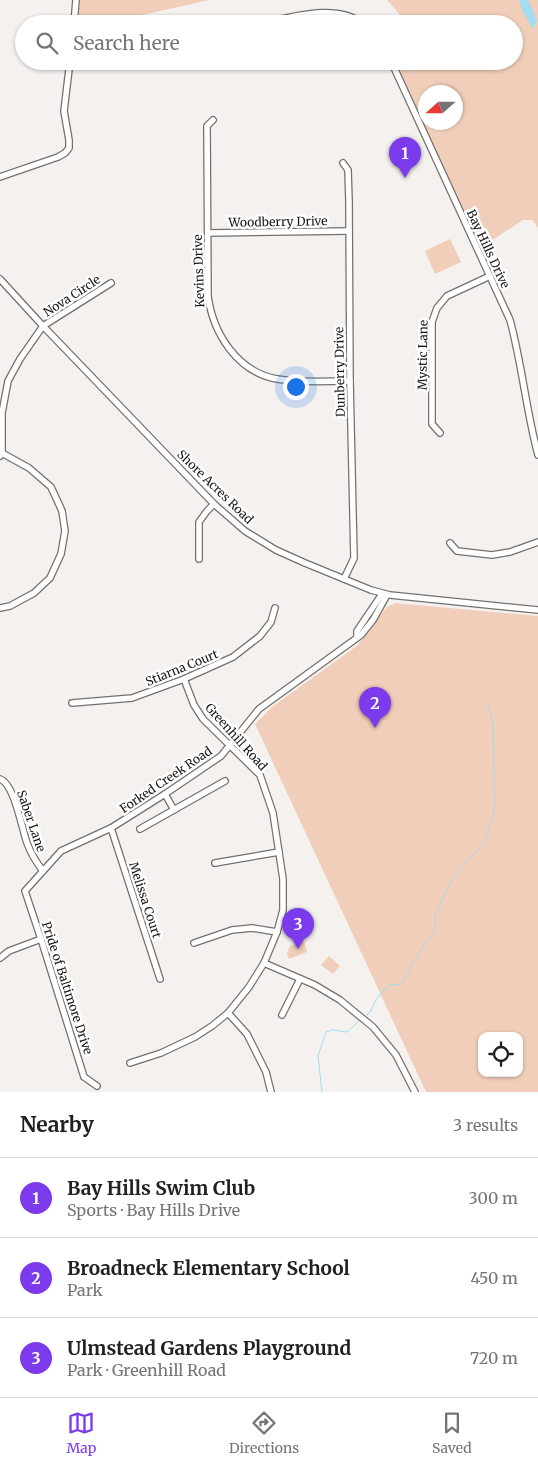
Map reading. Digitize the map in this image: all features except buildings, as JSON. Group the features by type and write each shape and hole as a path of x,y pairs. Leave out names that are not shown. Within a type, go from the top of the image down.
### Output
{"street":[{"path":"75,15 76,0"},
{"path":"304,15 330,12 342,15"},
{"path":"0,177 58,157 69,148 64,111 69,70"},
{"name":"Bay Hills Drive","path":"395,70 510,320 538,455"},
{"name":"Kevins Drive","path":"213,120 207,126 208,296 210,310 219,334 242,362 254,370 276,379 305,382 350,381"},
{"name":"Dunberry Drive","path":"343,163 348,170 354,558 344,579"},
{"name":"Woodberry Drive","path":"208,233 349,231"},
{"name":"Mystic Lane","path":"440,433 432,424 432,322 437,308 447,296 490,276"},
{"name":"Shore Acres Road","path":"0,279 214,504 244,531 304,563 385,594 538,610"},
{"name":"Nova Circle","path":"43,326 111,283"},
{"path":"0,608 10,606 34,593 50,578 61,554 65,531 62,511 51,487 30,468 1,454 2,413 8,382 43,326"},
{"path":"199,559 199,522 214,504"},
{"path":"450,543 457,551 492,555 510,552 538,542"},
{"name":"Forked Creek Road","path":"25,891 61,851 111,828 220,756 259,709 361,635 373,620 385,594"},
{"name":"Stiarna Court","path":"72,704 132,698 184,679 233,657 266,629 271,622 275,608"},
{"name":"Greenhill Road","path":"130,1062 154,1056 186,1042 212,1026 228,1013 249,987 264,964 277,932 283,910 283,879 273,813 260,775 203,719 194,705 184,679"},
{"name":"Saber Lane","path":"0,778 4,780 10,789 27,844 35,862 43,871"},
{"path":"140,829 224,780"},
{"path":"165,794 174,810"},
{"name":"Melissa Court","path":"111,828 160,979"},
{"path":"215,863 279,852"},
{"name":"Pride of Baltimore Drive","path":"25,891 42,939 84,1077 96,1086"},
{"path":"194,943 232,930 252,928 277,932"},
{"path":"0,958 9,951 42,939"},
{"path":"264,964 315,985 340,1000 373,1027 396,1055 415,1092"},
{"path":"282,1015 300,980"},
{"path":"228,1013 247,1034 266,1072 271,1092"}],"shaded area":[{"path":"80,0 209,0 142,15 79,15"},
{"path":"387,0 538,0 538,228 532,220 523,220 476,251 452,186 426,130 463,130 463,85 418,85 418,113 397,71 523,70 523,15 400,15"},
{"path":"450,239 461,262 435,274 425,251"},
{"path":"395,603 538,616 538,1092 426,1092 255,724 272,707 358,645 387,607"},
{"path":"304,941 307,952 289,959 287,953 290,946"},
{"path":"329,956 340,966 333,974 321,965"}],"water":[{"path":"519,0 528,0 537,20 532,28 522,10"}],"waterway":[{"path":"366,1016 377,998 390,984 400,985 405,978 425,943 435,931 435,915 453,878 485,841 495,807 493,723 488,704"},
{"path":"322,1092 318,1056 326,1032 332,1030 347,1032 359,1021"}],"place":[{"name":"Bay Hills Swim Club","path":"405,178"},
{"name":"Broadneck Elementary School","path":"375,728"},
{"name":"Ulmstead Gardens Playground","path":"298,949"}]}
